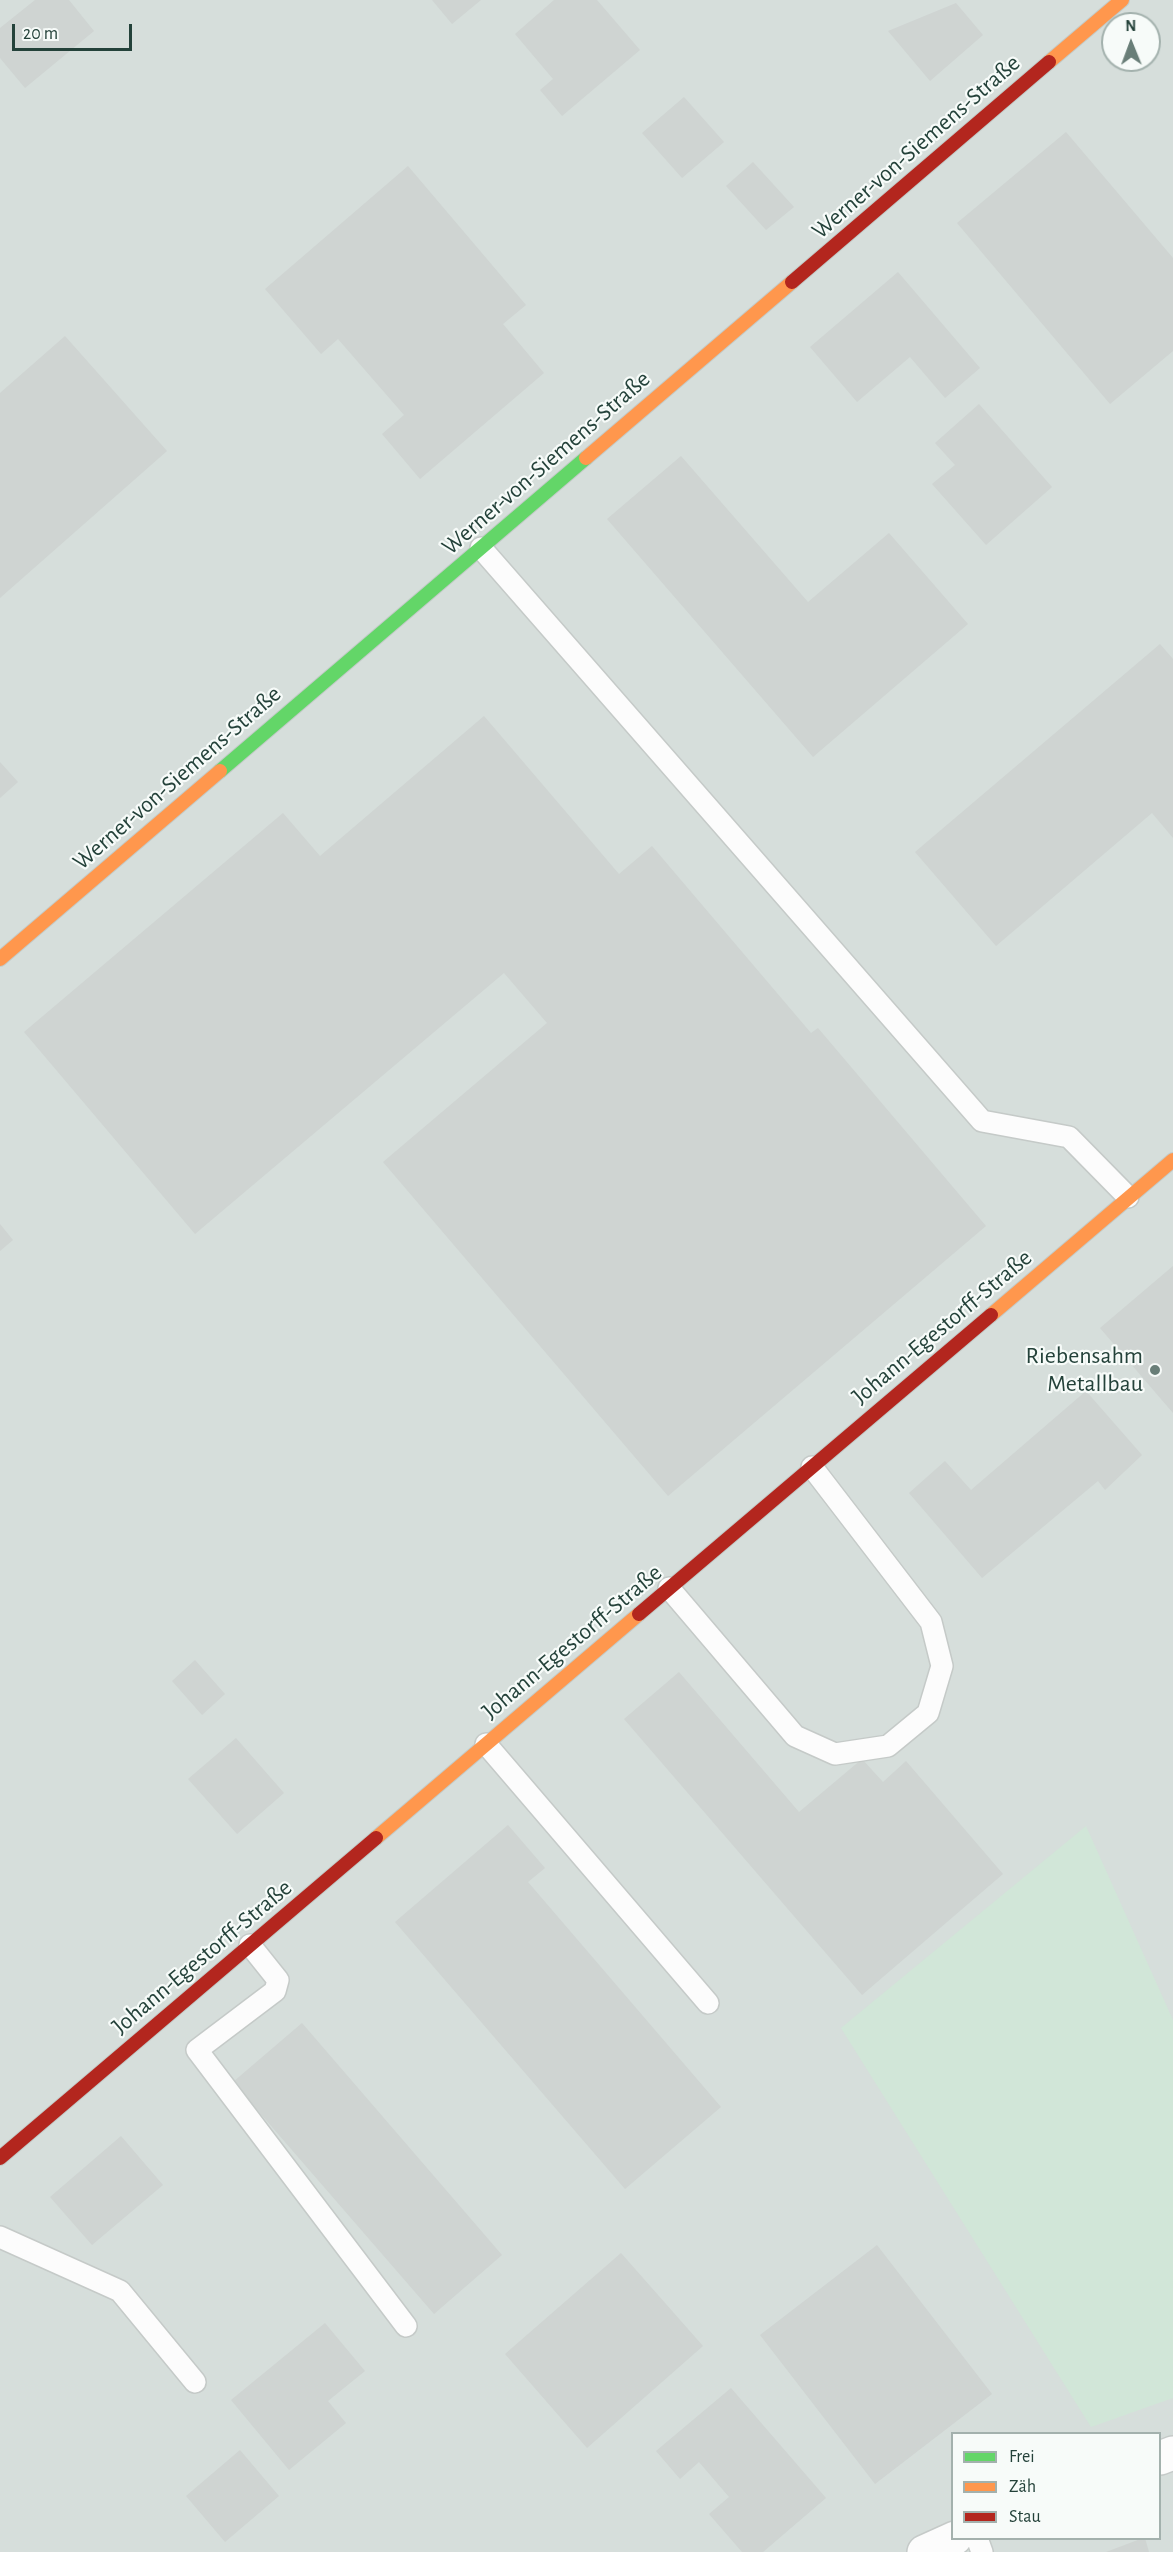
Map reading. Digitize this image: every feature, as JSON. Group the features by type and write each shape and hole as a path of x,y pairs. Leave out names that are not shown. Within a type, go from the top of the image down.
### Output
{"street":[{"name":"Werner-von-Siemens-Straße","path":"0,959 481,548 1108,4"},
{"name":"Johann-Egestorff-Straße","path":"0,2158 1173,1160"},
{"path":"924,2552 951,2540"}],"lane":[{"path":"481,548 982,1121 1069,1137 1128,1197"},
{"path":"669,1588 795,1736 835,1754 888,1746 928,1713 942,1666 931,1622 812,1467"},
{"path":"486,1744 708,2003"},
{"path":"250,1945 278,1980 275,1991 197,2050 406,2326"},
{"path":"0,2236 120,2291 195,2382"}],"shaded area":[{"path":"0,0 1173,0 1173,2552 0,2552"}],"green space":[{"path":"1086,1826 1173,2020 1173,2398 1091,2427 841,2028"}],"building":[{"path":"35,0 69,0 94,31 25,88 0,58 0,28"},
{"path":"432,0 481,0 452,24"},
{"path":"554,0 597,0 640,50 562,116 540,90 553,79 515,34"},
{"path":"956,3 983,35 930,81 888,31"},
{"path":"684,97 724,142 682,178 642,133"},
{"path":"1066,132 1173,258 1173,351 1110,404 957,223"},
{"path":"753,162 794,207 766,230 726,186"},
{"path":"408,166 526,305 503,324 544,373 420,479 382,434 404,415 338,339 321,354 265,289"},
{"path":"898,272 980,368 945,398 910,357 857,402 810,347"},
{"path":"65,336 167,451 0,598 0,393"},
{"path":"979,404 1052,487 986,545 932,484 955,465 935,443"},
{"path":"681,456 808,602 889,533 968,624 813,757 607,519"},
{"path":"1160,644 1173,659 1173,838 1152,813 996,946 915,852"},
{"path":"484,716 619,874 652,846 811,1033 818,1028 986,1226 668,1496 383,1162 547,1023 504,973 195,1234 24,1032 283,813 320,856"},
{"path":"0,762 18,782 0,798"},
{"path":"0,1224 13,1240 0,1251"},
{"name":"Riebensahm Metallbau","path":"1173,1266 1173,1413 1100,1328"},
{"path":"1086,1391 1142,1455 1105,1490 1098,1481 982,1578 909,1493 945,1461 971,1490"},
{"path":"195,1660 225,1694 202,1715 172,1681"},
{"path":"679,1672 799,1812 862,1759 883,1782 906,1761 1003,1874 862,1995 624,1719"},
{"path":"236,1738 284,1793 237,1834 188,1779"},
{"path":"508,1825 545,1868 528,1882 721,2107 625,2189 395,1922"},
{"path":"302,2023 502,2255 434,2314 233,2082"},
{"path":"121,2136 163,2185 92,2245 50,2197"},
{"path":"877,2245 992,2394 875,2484 760,2335"},
{"path":"621,2253 703,2346 587,2448 505,2354"},
{"path":"325,2323 365,2371 328,2401 346,2423 289,2470 231,2400"},
{"path":"731,2388 826,2498 763,2552 742,2552 709,2514 729,2497 699,2462 680,2479 656,2451"},
{"path":"240,2450 279,2496 225,2542 186,2496"},
{"path":"1138,2540 1146,2540 1149,2552 1106,2552"}],"traffic: fast":[{"path":"220,771 586,458"}],"traffic: slow":[{"path":"1049,62 1122,0"},
{"path":"586,458 792,282"},
{"path":"0,959 220,771"},
{"path":"991,1315 1173,1160"},
{"path":"376,1838 639,1614"}],"traffic: jam":[{"path":"792,282 1049,62"},
{"path":"639,1614 991,1315"},
{"path":"0,2158 376,1838"}],"place":[{"name":"Riebensahm Metallbau","path":"1155,1370"}]}
